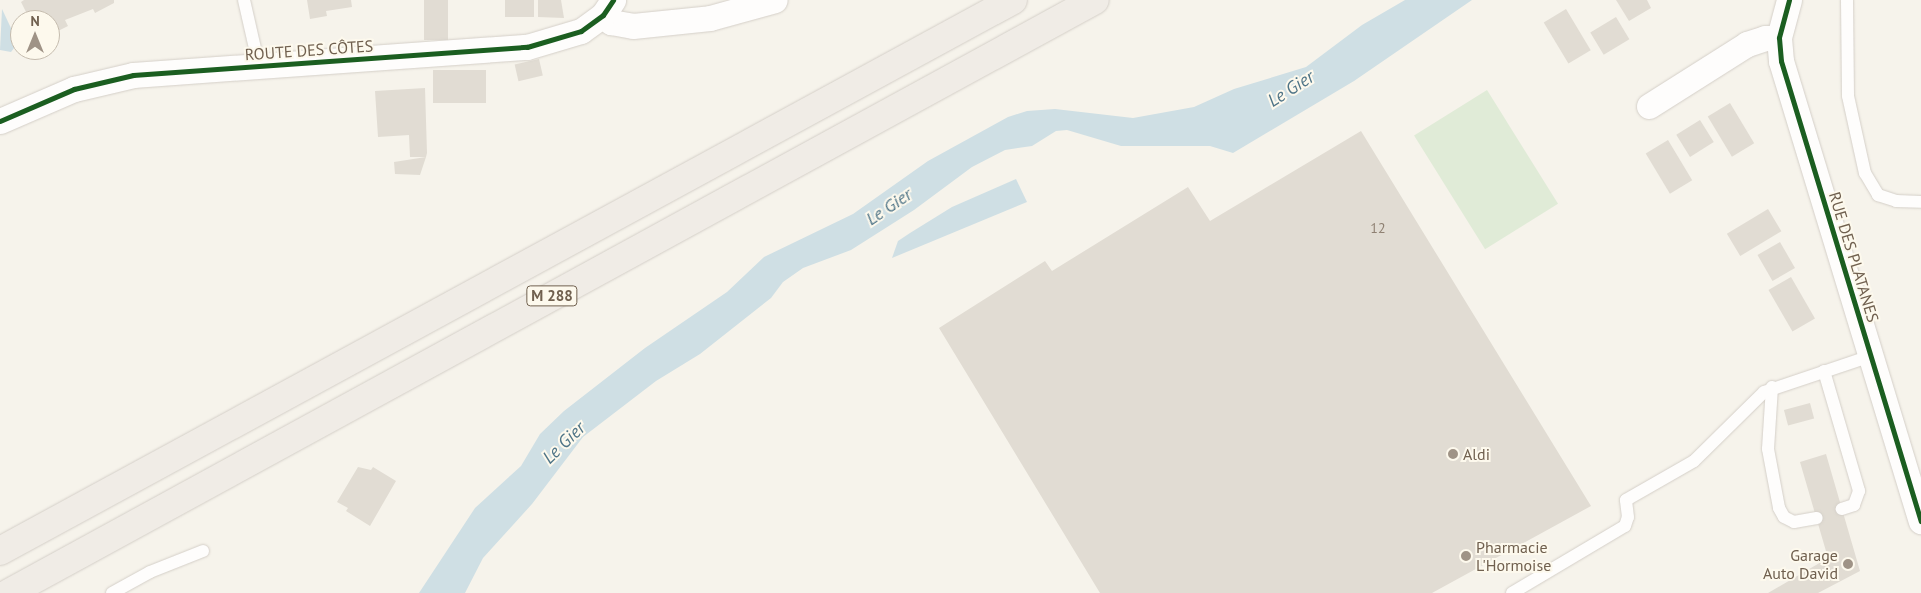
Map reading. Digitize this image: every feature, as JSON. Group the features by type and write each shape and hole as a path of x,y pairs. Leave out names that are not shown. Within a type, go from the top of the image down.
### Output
{"highway":[{"name":"M 288","path":"0,551 1013,0"},
{"name":"M 288","path":"9,593 1094,0"}],"street":[{"path":"608,7 611,22 633,26 710,18 775,0"},
{"name":"RUE DES PLATANES","path":"1789,0 1779,38 1781,61 1921,521"},
{"name":"ROUTE DES CÔTES","path":"0,121 66,92 104,80 259,66 527,47 581,31 608,7"},
{"path":"1649,106 1747,44 1765,38 1779,38"}],"lane":[{"path":"244,0 259,66"},
{"path":"1847,0 1848,96 1865,173 1878,195 1896,201 1921,202"},
{"path":"1512,593 1625,526 1628,517 1626,500 1694,462 1772,388 1871,356"},
{"path":"1824,371 1859,491 1854,505 1842,510"},
{"path":"1772,388 1768,449 1779,508 1784,517 1794,522 1803,523 1817,518"},
{"path":"112,593 150,572 203,551"}],"green space":[{"path":"1487,90 1558,204 1485,249 1414,136"}],"water":[{"name":"Le Gier","path":"1405,0 1472,0 1354,81 1233,153 1210,146 1121,146 1067,130 1056,131 1032,146 1005,150 972,167 914,210 851,250 803,268 783,282 771,298 700,354 656,381 583,437 532,504 483,558 465,593 419,593 475,508 521,466 540,434 564,411 645,348 727,292 764,257 853,214 928,161 1008,117 1027,111 1055,109 1133,118 1194,107 1234,89 1306,67 1362,25"},
{"path":"2,9 10,26 10,52 0,50"},
{"path":"1016,179 1027,202 892,258 898,241 910,233 952,207"}],"building":[{"path":"24,0 114,0 114,3 95,13 93,9 65,20 68,26 60,30 60,10 25,10 21,2"},
{"path":"307,0 351,0 352,7 326,11 327,16 310,19"},
{"path":"424,0 448,0 448,40 424,40"},
{"path":"505,0 534,0 534,17 505,17"},
{"path":"538,0 561,0 564,18 538,17"},
{"path":"1616,0 1647,0 1651,8 1629,21"},
{"path":"1566,9 1591,50 1568,64 1544,22"},
{"path":"1616,17 1629,39 1604,55 1590,32"},
{"path":"539,59 543,76 518,81 515,65"},
{"path":"433,70 486,70 486,103 433,103"},
{"path":"425,88 427,153 426,157 410,157 409,135 378,137 375,91"},
{"path":"1730,103 1754,143 1732,157 1708,116"},
{"path":"1700,120 1714,142 1690,157 1676,135"},
{"path":"1361,131 1591,506 1432,593 1100,593 939,328 1045,261 1052,271 1188,187 1210,221"},
{"path":"1668,140 1692,180 1670,194 1646,153"},
{"path":"426,157 420,175 395,174 394,162"},
{"path":"1768,209 1781,231 1740,256 1727,234"},
{"path":"1780,242 1795,268 1772,281 1757,255"},
{"path":"1791,277 1815,319 1792,332 1768,290"},
{"path":"1810,403 1814,418 1788,425 1784,410"},
{"path":"1826,454 1860,571 1818,593 1768,593 1828,558 1800,462"},
{"path":"358,467 371,470 373,467 396,481 370,526 346,511 348,508 337,502"}],"cycle path":[{"path":"0,121 74,89 133,75 527,47 581,31 603,15 613,0"},
{"path":"1789,0 1779,38 1781,61 1921,521"}],"place":[{"name":"Aldi","path":"1453,454"},
{"name":"Pharmacie L'Hormoise","path":"1466,556"},
{"name":"Garage Auto David","path":"1848,564"}]}
